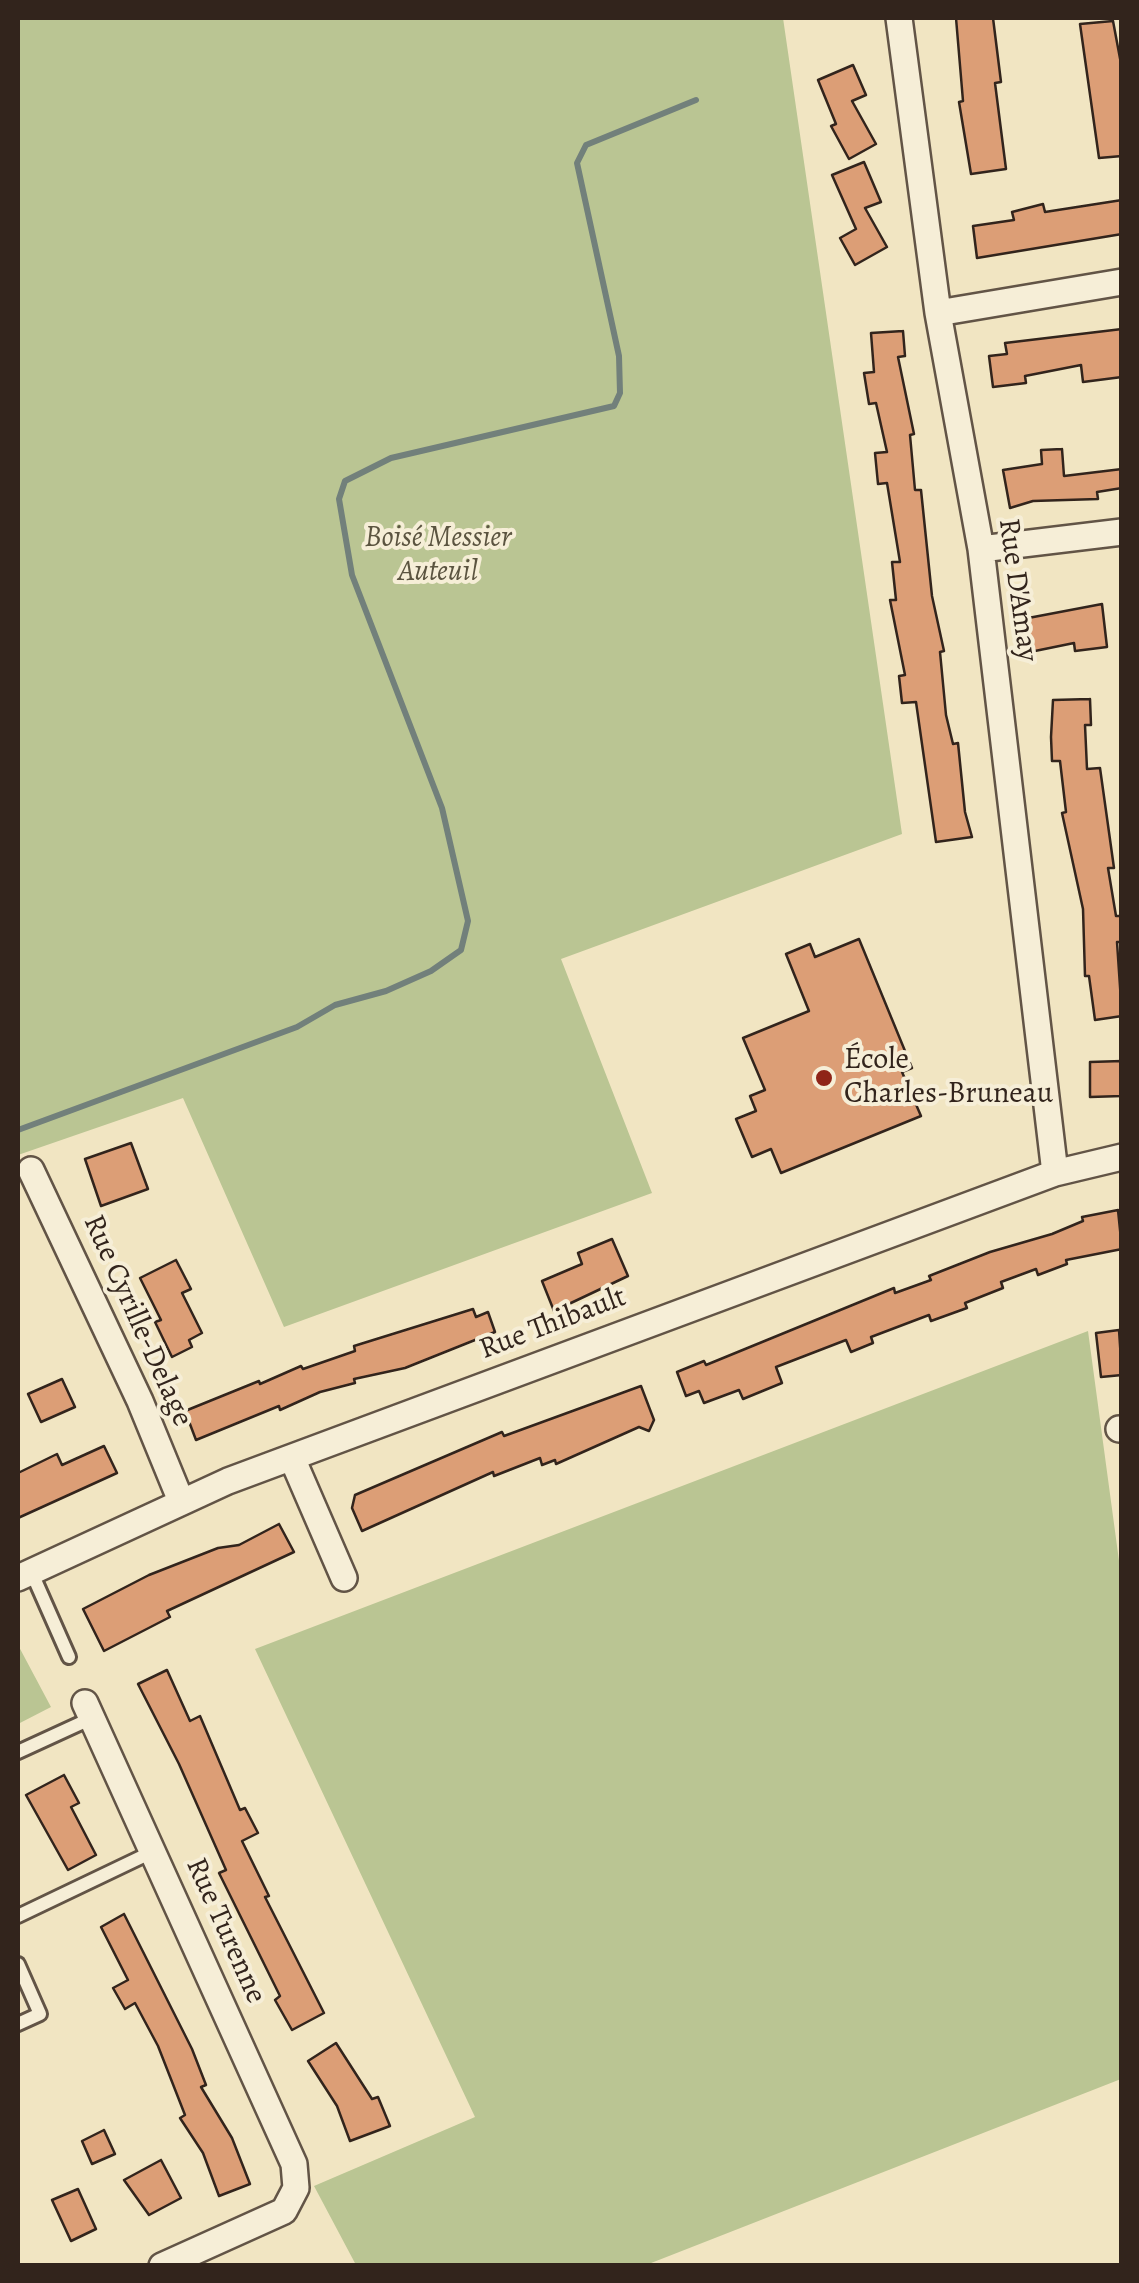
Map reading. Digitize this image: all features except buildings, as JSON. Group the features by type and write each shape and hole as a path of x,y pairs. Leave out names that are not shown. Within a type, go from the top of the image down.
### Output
{"street":[{"name":"Rue D'Amay","path":"899,18 938,313 981,549 1055,1173"},
{"path":"938,313 1122,282"},
{"path":"981,549 1122,532"},
{"name":"Rue Thibault","path":"24,1574 181,1501 292,1458 1055,1173 1122,1157"},
{"name":"Rue Cyrille-Delage","path":"32,1170 140,1401 181,1501"},
{"path":"292,1458 344,1578"},
{"name":"Rue Turenne","path":"88,1710 294,2164 296,2188 284,2211 162,2266"}],"lane":[{"path":"24,1574 70,1656"},
{"path":"18,1752 88,1710"},
{"path":"18,1916 154,1850"},
{"path":"18,1964 40,2014 18,2024"}],"green space":[{"name":"Boisé Messier Auteuil","path":"18,18 783,18 902,834 561,959 652,1193 284,1327 183,1098 18,1155"},
{"path":"1088,1331 1122,1583 1121,2079 646,2265 356,2265 314,2186 475,2117 255,1649"},
{"path":"18,1645 51,1707 18,1724"}],"waterway":[{"path":"18,1130 297,1027 335,1005 386,991 431,971 461,950 468,921 442,808 352,575 339,499 345,481 391,458 614,406 620,393 619,356 577,163 586,145 696,100"}],"place":[{"name":"École Charles-Bruneau","path":"824,1078"}]}
